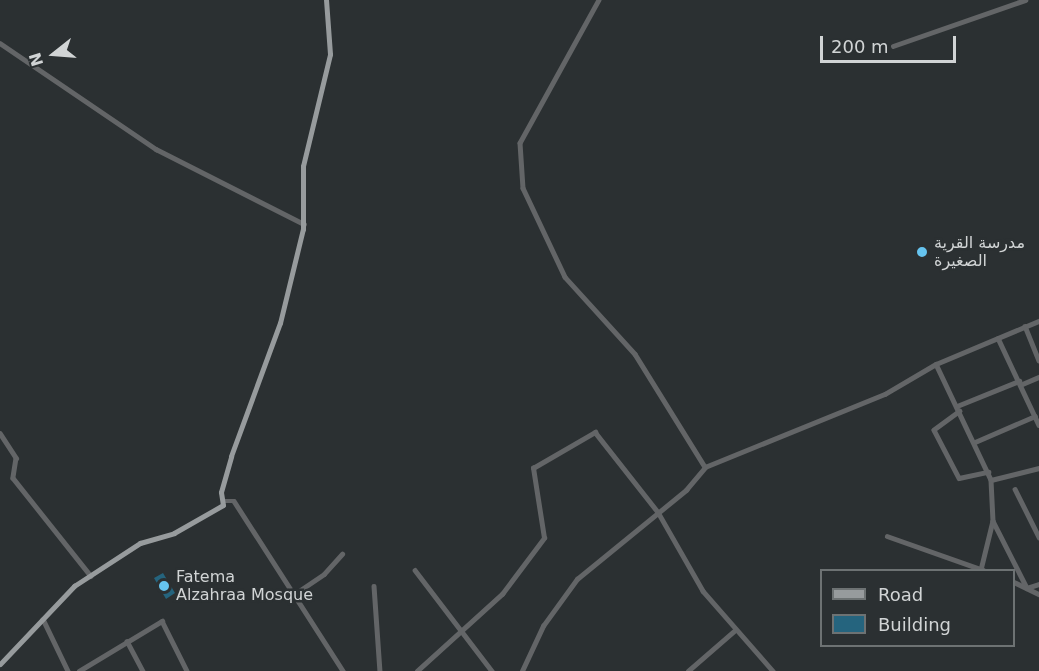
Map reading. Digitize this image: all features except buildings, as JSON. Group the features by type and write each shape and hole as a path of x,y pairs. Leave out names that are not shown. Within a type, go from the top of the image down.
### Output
{"main road":[{"path":"0,664 43,619 91,576 140,543 174,533 224,501 221,492 228,467 280,323 304,224 302,175 330,54 326,0"}],"street":[{"path":"599,0 520,143 523,188 565,277 635,354 705,467"},
{"path":"893,46 1025,0"},
{"path":"0,43 156,149 304,224"},
{"path":"522,671 543,626 577,579 686,490 705,467 885,394 936,364 1039,321"},
{"path":"1025,326 1039,360"},
{"path":"998,338 1039,423"},
{"path":"936,364 975,442 991,480 993,521 982,569"},
{"path":"988,472 959,478 934,430 958,408 1039,377"},
{"path":"975,442 1035,416"},
{"path":"417,671 462,634 513,582 544,538 533,468 595,432 658,512 703,591 734,631 772,671"},
{"path":"0,433 16,458 13,478 91,576"},
{"path":"991,480 1039,468"},
{"path":"1015,489 1039,537"},
{"path":"224,501 234,501 343,671"},
{"path":"993,521 1028,588"},
{"path":"886,536 979,569"},
{"path":"293,595 324,574 342,554"},
{"path":"415,570 492,671"},
{"path":"1015,582 1039,594"},
{"path":"1028,588 1039,584"},
{"path":"374,586 380,671"},
{"path":"43,619 69,671"},
{"path":"79,671 162,621 187,671"},
{"path":"688,671 734,631"},
{"path":"127,641 143,671"}],"place":[{"name":"مدرسة القرية الصغيرة","path":"922,252"},
{"name":"Fatema Alzahraa Mosque","path":"164,586"}]}
